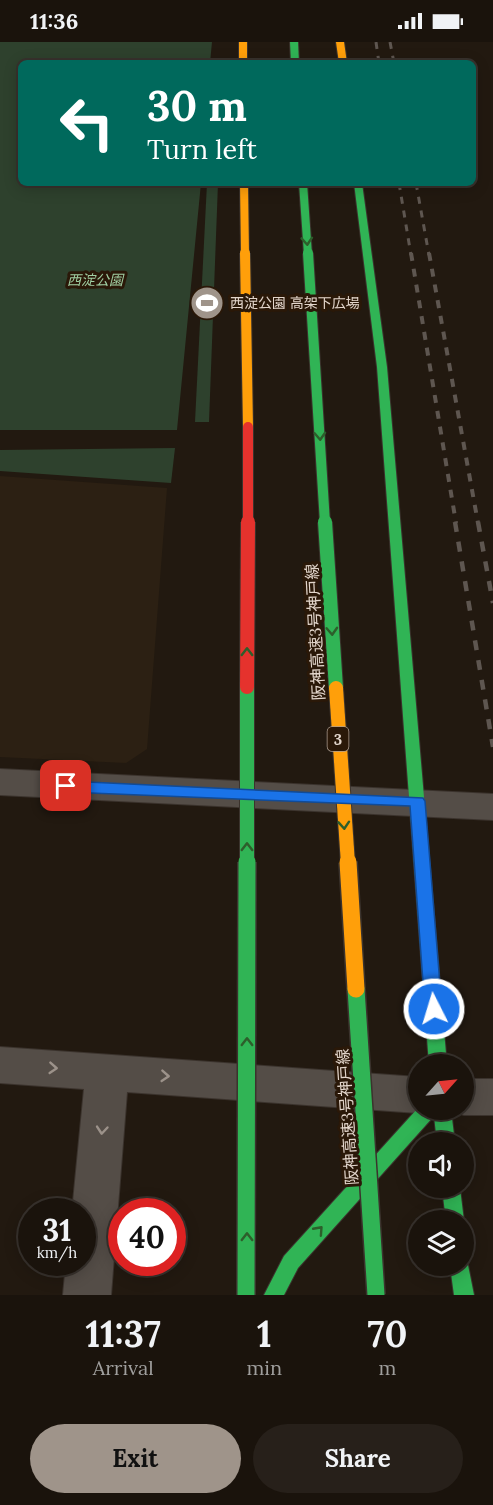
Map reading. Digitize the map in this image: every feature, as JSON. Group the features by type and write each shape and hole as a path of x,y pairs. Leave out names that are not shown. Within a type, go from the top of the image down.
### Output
{"main road":[{"path":"243,42 243,60"},
{"path":"294,42 295,60"},
{"path":"340,42 343,60"},
{"path":"244,186 248,382 246,1295"},
{"name":"阪神高速3号神戸線","path":"303,186 376,1295"},
{"path":"358,186 382,367 438,1054"},
{"path":"274,1295 291,1262 419,1120"},
{"path":"461,1276 464,1295"}],"street":[{"path":"0,782 155,791 418,816 493,807"},
{"path":"0,1065 408,1094"},
{"path":"87,1295 107,1072"},
{"path":"474,1097 493,1097"}],"shaded area":[{"path":"0,476 167,488 147,749 126,763 0,757"}],"green space":[{"name":"西淀公園","path":"0,42 212,42 210,60 18,60 18,186 201,186 177,430 0,430"},
{"name":"西淀公園 高架下広場","path":"207,186 218,186 209,422 195,422"},
{"path":"175,448 171,483 0,471 0,450"}],"railway":[{"path":"376,42 379,60"},
{"path":"390,42 393,60"},
{"path":"400,186 411,255"},
{"path":"417,186 429,255"},
{"path":"411,253 456,523"},
{"path":"429,253 478,523"},
{"path":"455,522 493,747"},
{"path":"478,522 493,603"}],"traffic: fast":[{"path":"294,42 295,60"},
{"path":"303,186 336,688"},
{"path":"358,186 382,367 437,1054"},
{"path":"246,1295 247,687"},
{"path":"356,989 376,1295"},
{"path":"274,1295 291,1262 419,1120"},
{"path":"443,1120 445,1132"},
{"path":"452,1198 454,1210"},
{"path":"461,1276 464,1295"}],"traffic: slow":[{"path":"243,42 243,60"},
{"path":"340,42 343,60"},
{"path":"244,186 248,427"},
{"path":"336,688 356,989"}],"traffic: jam":[{"path":"247,687 248,427"}],"place":[{"name":"西淀公園 高架下広場","path":"207,303"}],"route":[{"path":"66,786 418,801 434,1009"}]}
